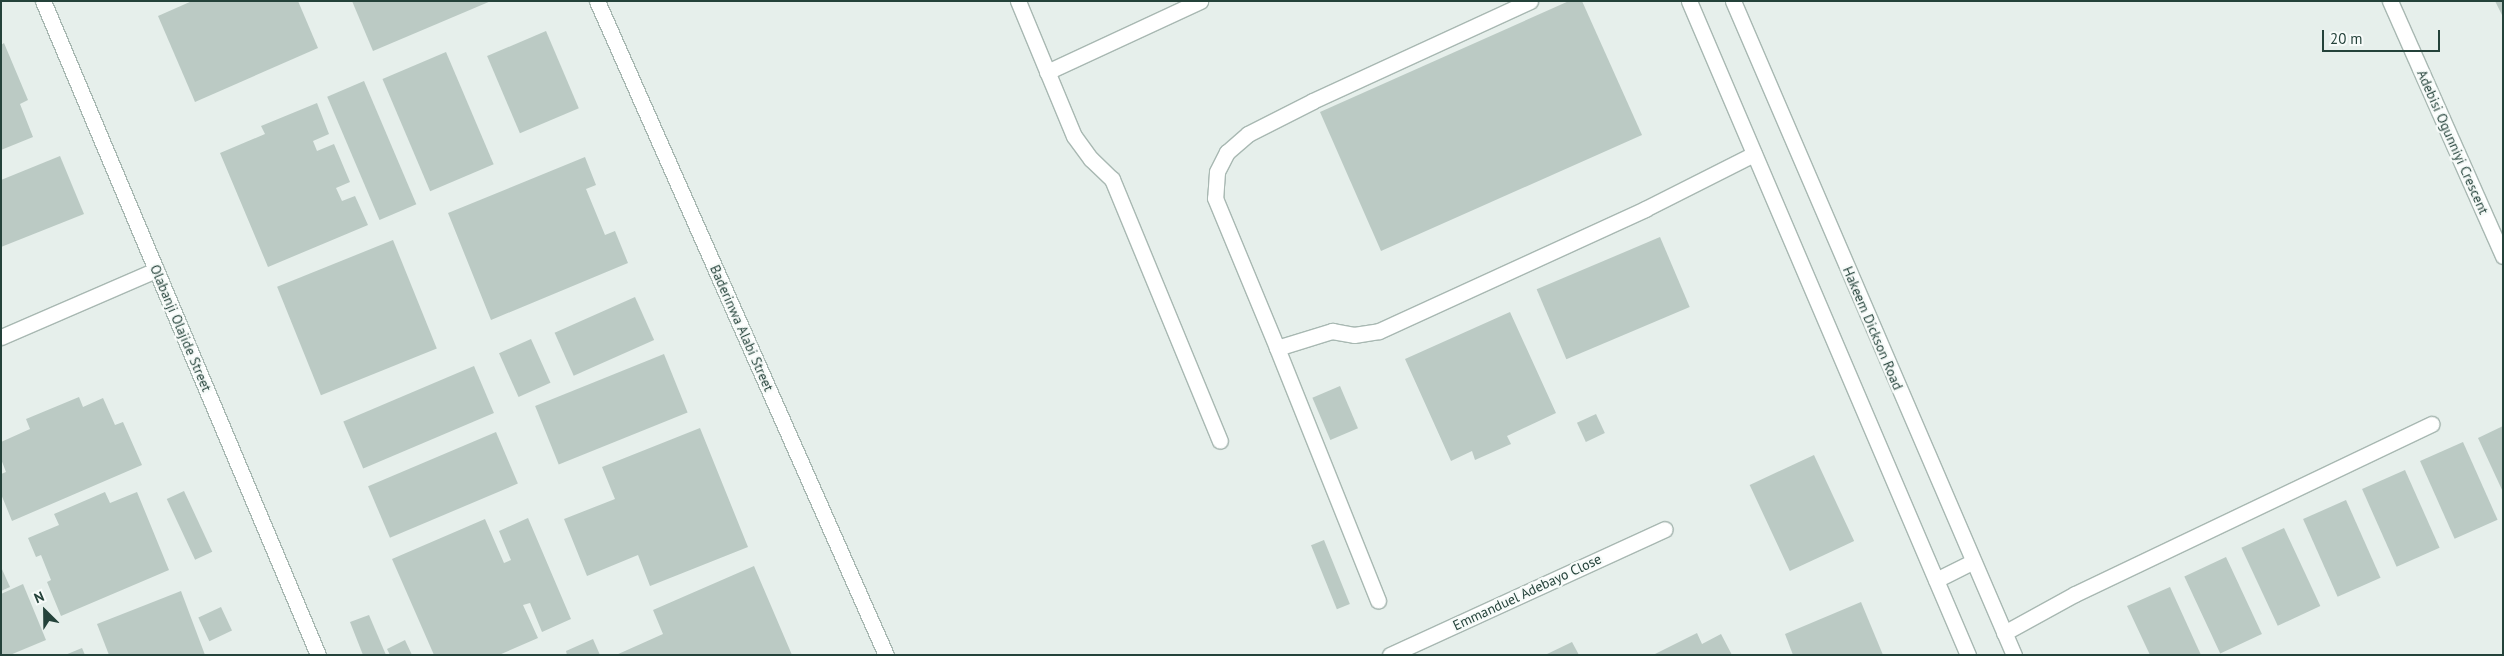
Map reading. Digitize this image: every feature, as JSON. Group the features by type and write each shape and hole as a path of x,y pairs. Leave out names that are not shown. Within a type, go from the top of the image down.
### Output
{"street":[{"name":"Olabanji Olajide Street","path":"43,1 318,655"},
{"name":"Baderinwa Alabi Street","path":"597,1 886,655"},
{"path":"1018,1 1074,136 1091,159 1112,179 1220,441"},
{"path":"1047,72 1200,1"},
{"path":"1378,601 1215,198 1217,172 1227,152 1248,134 1313,101 1530,1"},
{"path":"1690,1 1968,655"},
{"name":"Hakeem Dickson Road","path":"1733,1 1972,562 2014,655"},
{"name":"Adebisi Ogunniyi Crescent","path":"2390,1 2503,256"},
{"path":"1277,348 1332,331 1354,335 1379,331 1645,209 1754,154"},
{"path":"1,337 156,270"},
{"path":"2004,633 2075,594 2431,424"},
{"name":"Emmanduel Adebayo Close","path":"1390,655 1665,529"},
{"path":"1936,580 1972,562"}],"building":[{"path":"192,1 298,1 318,48 195,102 158,16"},
{"path":"352,1 491,1 373,51"},
{"path":"1569,1 1582,1 1642,135 1381,251 1320,112"},
{"path":"2495,1 2503,1 2503,17"},
{"path":"546,31 579,108 520,133 487,56"},
{"path":"4,43 28,100 20,104 33,137 1,150 1,45"},
{"path":"446,52 494,164 430,191 382,79"},
{"path":"364,81 416,204 380,220 327,97"},
{"path":"317,103 329,134 313,141 317,151 334,144 350,182 336,188 342,201 355,196 368,225 268,267 220,153 265,134 261,126"},
{"path":"60,156 84,214 1,247 1,180"},
{"path":"585,157 596,185 586,189 605,235 615,231 628,263 491,320 448,213"},
{"path":"1660,237 1690,307 1566,359 1537,289"},
{"path":"393,240 437,348 321,395 277,287"},
{"path":"635,297 654,340 574,376 555,333"},
{"path":"1510,312 1556,413 1507,436 1511,444 1475,460 1472,451 1451,461 1405,359"},
{"path":"531,339 551,383 519,397 499,353"},
{"path":"664,354 688,412 559,464 535,406"},
{"path":"474,366 494,413 363,468 343,421"},
{"path":"1340,386 1358,428 1330,440 1312,398"},
{"path":"79,397 83,407 103,398 115,425 123,422 142,465 12,521 1,494 1,474 6,472 1,459 1,442 30,429 26,419"},
{"path":"1596,414 1605,433 1586,442 1577,423"},
{"path":"2503,426 2503,492 2478,438"},
{"path":"700,428 748,547 650,586 638,555 587,576 564,519 615,499 602,467"},
{"path":"496,432 518,484 390,538 368,486"},
{"path":"2463,442 2498,520 2455,539 2420,461"},
{"path":"1814,455 1854,541 1790,571 1750,485"},
{"path":"2405,470 2440,548 2397,567 2362,489"},
{"path":"184,491 212,552 195,560 167,499"},
{"path":"105,492 110,503 137,492 169,570 61,616 47,582 51,580 41,555 36,557 28,538 59,525 54,514"},
{"path":"2346,500 2381,578 2338,597 2303,519"},
{"path":"528,518 571,619 542,632 530,603 523,605 538,638 499,655 434,655 392,559 485,519 504,563 511,560 499,531"},
{"path":"2284,528 2320,606 2278,626 2241,548"},
{"path":"1324,540 1350,604 1337,609 1311,545"},
{"path":"2226,557 2262,634 2220,653 2184,576"},
{"path":"754,566 792,655 616,655 663,634 653,610"},
{"path":"1,567 10,587 1,591"},
{"path":"23,584 46,640 10,655 1,655 1,594"},
{"path":"2170,587 2201,655 2150,655 2127,606"},
{"path":"181,591 205,655 109,655 97,624"},
{"path":"1861,602 1883,655 1793,655 1785,634"},
{"path":"221,607 232,631 209,641 198,618"},
{"path":"369,615 386,655 363,655 350,622"},
{"path":"1697,633 1702,644 1721,634 1732,655 1653,655"},
{"path":"593,639 600,655 567,655 566,651"},
{"path":"405,640 412,655 390,655 387,649"},
{"path":"1572,642 1579,655 1545,655"},
{"path":"82,648 85,655 65,655"}]}
